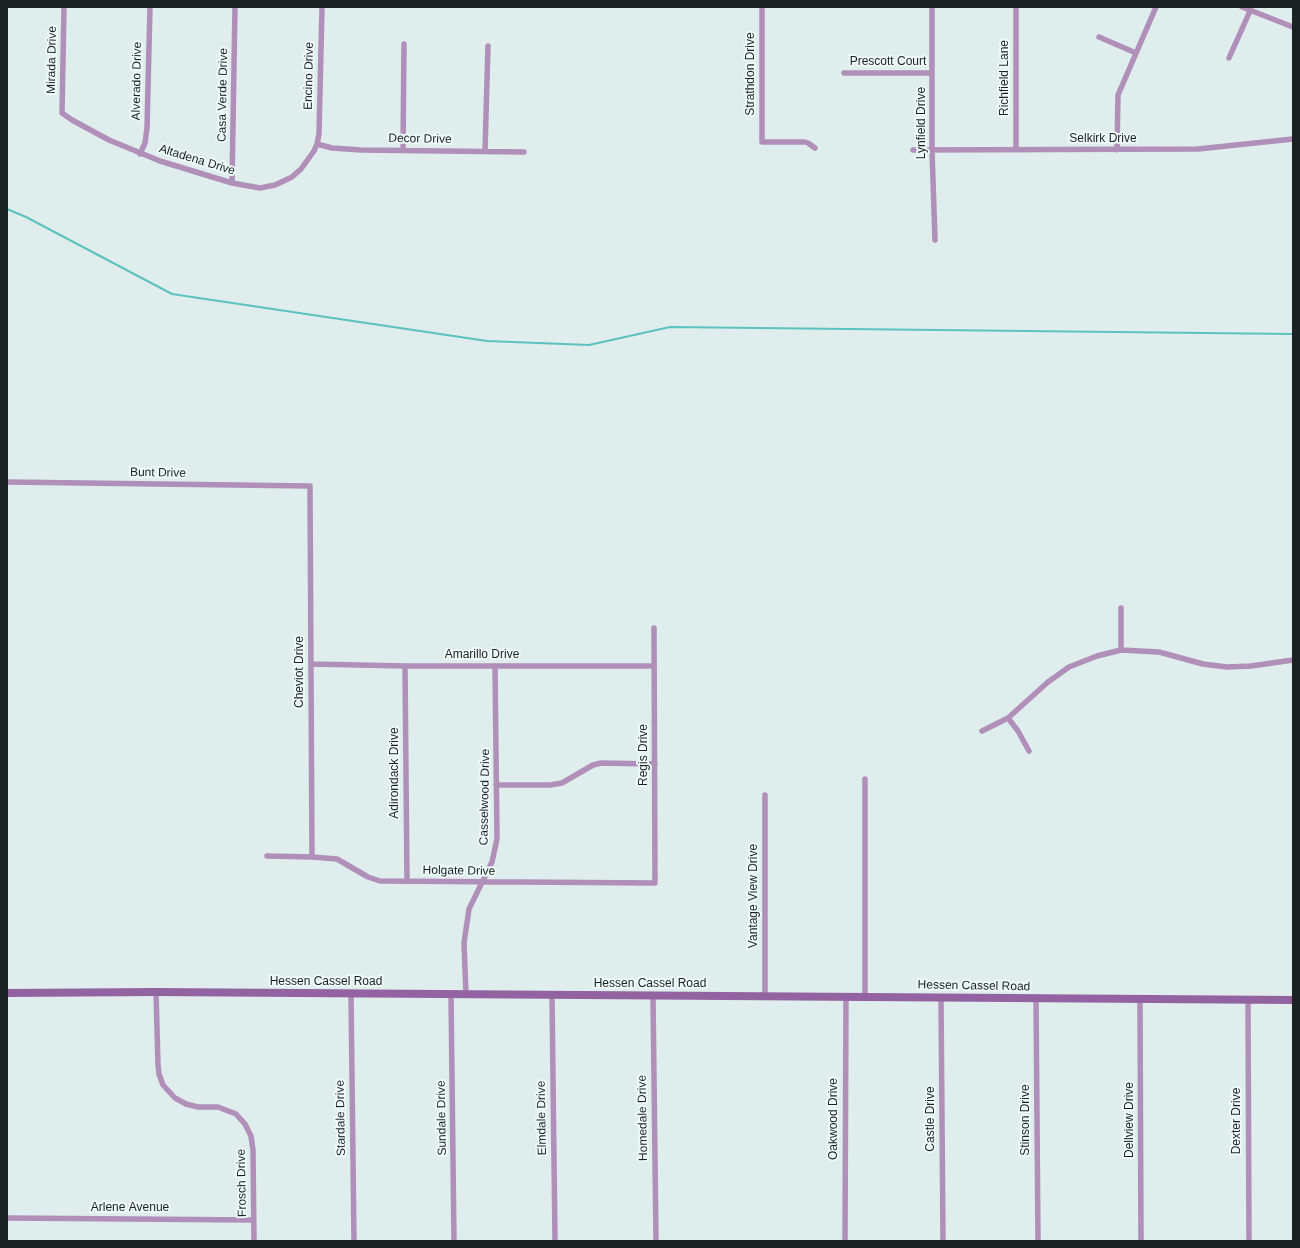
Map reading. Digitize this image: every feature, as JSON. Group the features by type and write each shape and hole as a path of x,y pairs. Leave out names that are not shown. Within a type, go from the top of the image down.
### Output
{"main road":[{"name":"Hessen Cassel Road","path":"7,993 156,992 552,996 846,996 1293,1000"}],"street":[{"name":"Mirada Drive","path":"62,113 64,7"},
{"name":"Alverado Drive","path":"140,154 145,143 148,128 150,7"},
{"name":"Casa Verde Drive","path":"232,183 235,7"},
{"name":"Encino Drive","path":"317,144 319,134 322,7"},
{"name":"Strathdon Drive","path":"762,7 762,142 805,142 814,148"},
{"name":"Lynfield Drive","path":"932,7 932,150 935,240"},
{"name":"Richfield Lane","path":"1016,7 1016,150"},
{"path":"1117,150 1118,95 1156,7"},
{"path":"1242,7 1293,27"},
{"path":"1229,58 1250,11"},
{"path":"1099,36 1136,53"},
{"path":"403,150 404,44"},
{"path":"485,151 488,46"},
{"name":"Prescott Court","path":"844,74 932,73"},
{"name":"Altadena Drive","path":"62,113 109,140 140,154 232,183 260,188 275,185 288,180 301,169 314,151 317,144"},
{"name":"Selkirk Drive","path":"913,150 1198,149 1293,139"},
{"name":"Decor Drive","path":"317,144 342,149 524,152"},
{"name":"Bunt Drive","path":"7,482 310,486"},
{"name":"Cheviot Drive","path":"310,486 312,857"},
{"path":"1121,608 1121,650"},
{"name":"Regis Drive","path":"654,628 655,883"},
{"path":"982,731 1008,718 1048,682 1069,668 1097,656 1121,650 1159,652 1203,664 1227,666 1251,666 1293,660"},
{"name":"Amarillo Drive","path":"311,664 405,666 654,666"},
{"name":"Adirondack Drive","path":"405,666 407,881"},
{"name":"Casselwood Drive","path":"466,995 464,943 468,909 483,883 496,849 495,666"},
{"path":"1008,718 1018,731 1029,751"},
{"path":"496,785 562,783 593,765 601,763 655,764"},
{"path":"865,779 865,997"},
{"name":"Vantage View Drive","path":"765,795 765,996"},
{"name":"Holgate Drive","path":"268,856 337,859 368,877 380,881 483,883 655,883"},
{"name":"Frosch Drive","path":"156,992 158,1065 159,1074 163,1085 175,1098 186,1104 213,1107 230,1111 241,1118 251,1136 253,1150 254,1241"},
{"name":"Stardale Drive","path":"351,994 354,1241"},
{"name":"Sundale Drive","path":"451,995 454,1241"},
{"name":"Elmdale Drive","path":"552,996 555,1241"},
{"name":"Homedale Drive","path":"653,996 656,1241"},
{"name":"Oakwood Drive","path":"845,1241 846,996"},
{"name":"Castle Drive","path":"941,997 943,1241"},
{"name":"Stinson Drive","path":"1036,998 1038,1241"},
{"name":"Dellview Drive","path":"1140,999 1141,1241"},
{"name":"Dexter Drive","path":"1248,1000 1248,1241"},
{"name":"Arlene Avenue","path":"7,1218 254,1220"}],"waterway":[{"path":"7,209 26,217 172,294 487,341 589,345 670,327 1293,334"}]}
